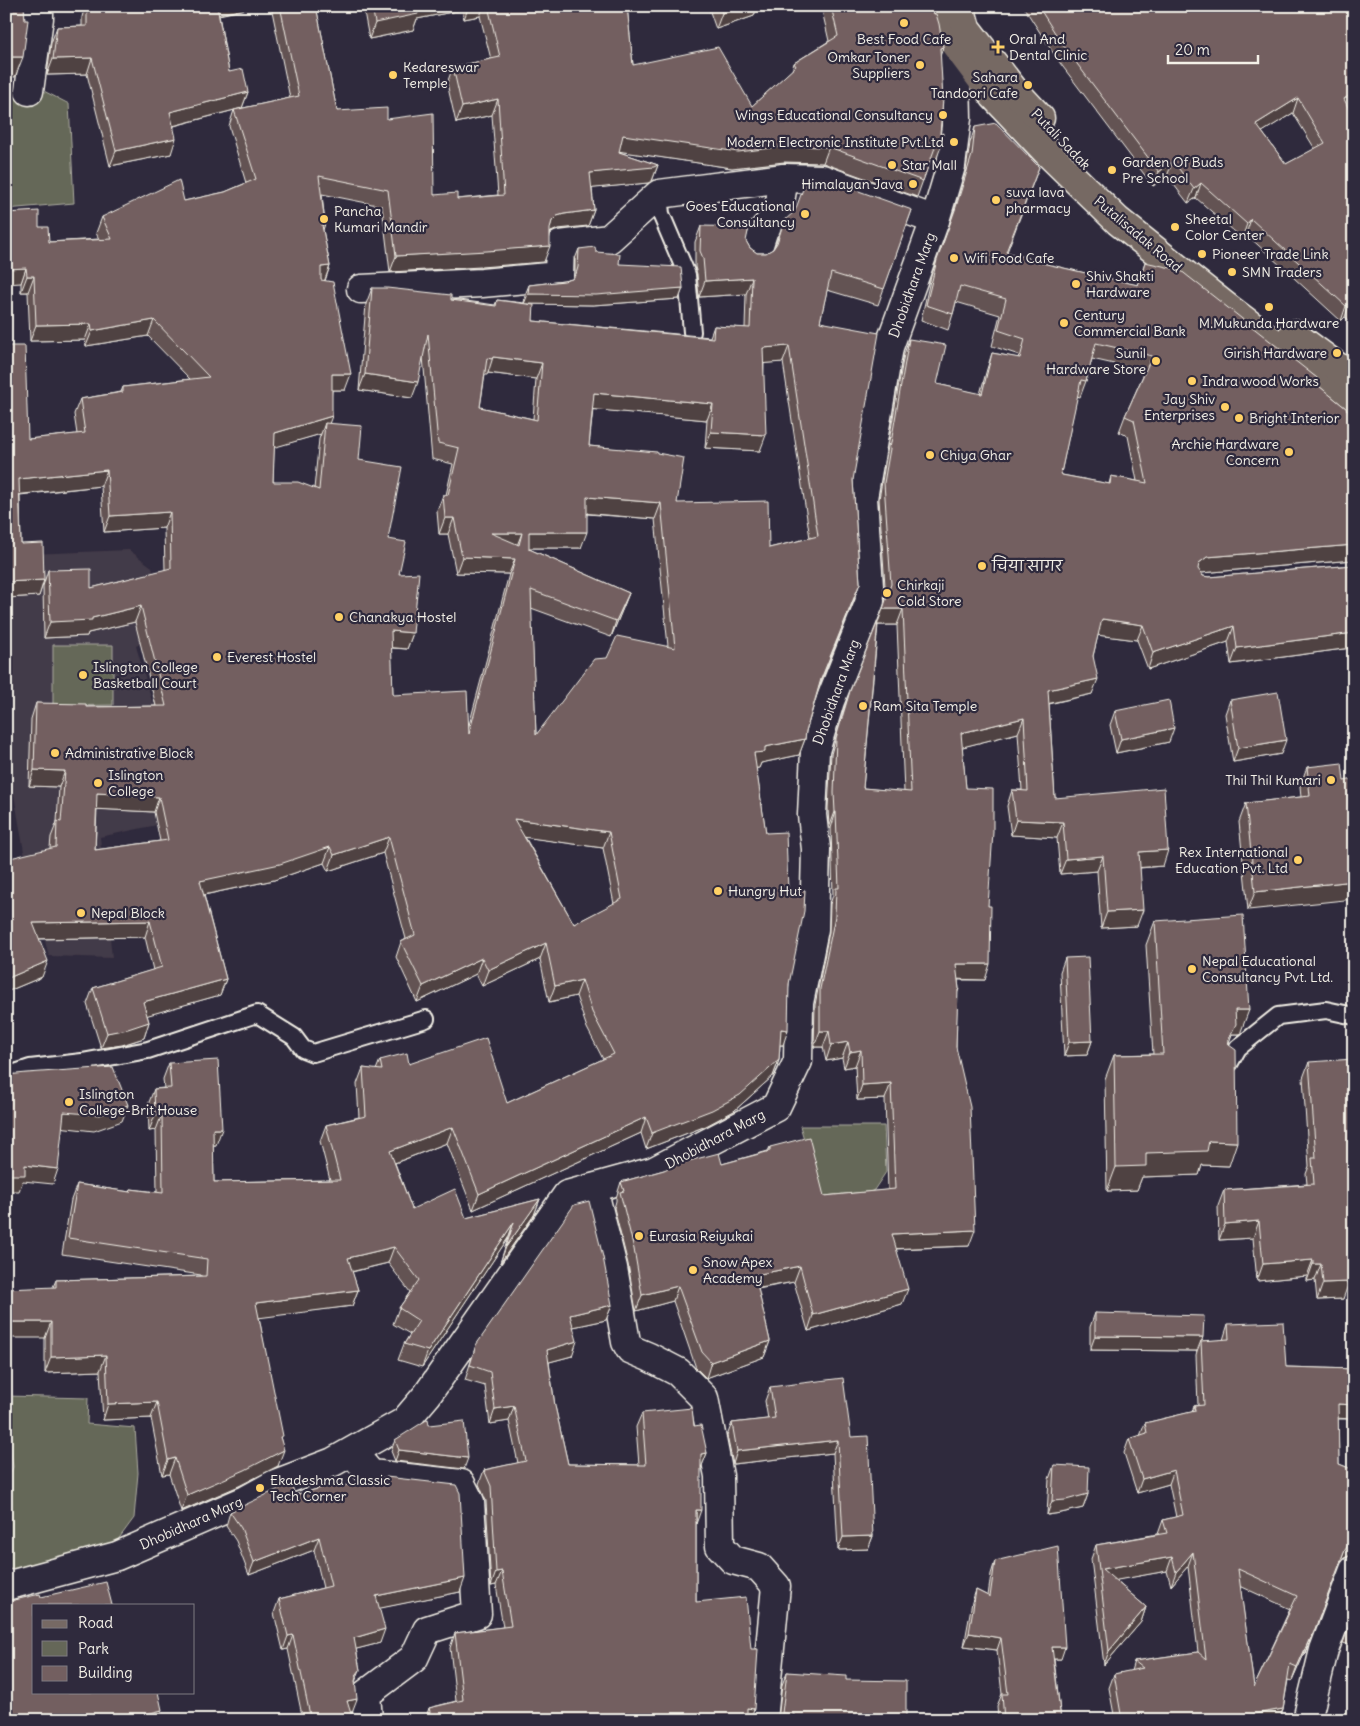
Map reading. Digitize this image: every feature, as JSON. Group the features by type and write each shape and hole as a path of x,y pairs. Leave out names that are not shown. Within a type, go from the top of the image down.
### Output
{"main road":[{"name":"Putali Sadak","path":"938,6 958,24 1013,89 1067,147 1143,221 1354,379"},
{"name":"Putalisadak Road","path":"958,24 994,96 1046,151 1118,221 1225,306 1354,404"}],"street":[{"path":"29,91 40,18 39,6"},
{"name":"Dhobidhara Marg","path":"6,1586 117,1556 246,1500 275,1484 333,1462 404,1422 427,1396 567,1195 654,1171 776,1107 798,1061 799,1003 814,929 816,849 812,814 815,751 830,701 870,601 863,498 889,347 935,220 951,166 957,118 958,24"},
{"path":"361,289 482,283 559,276 560,245 609,239 659,194 784,178 822,179 935,220"},
{"path":"756,254 764,229 778,214 784,178"},
{"path":"593,1188 613,1268 626,1342 630,1349 678,1372 704,1398 719,1476 720,1546 733,1560 759,1567 776,1586 763,1720"},
{"path":"352,1452 371,1474 461,1484 470,1502 477,1592 477,1614 427,1630 414,1658 366,1694 368,1720"},
{"path":"1307,1720 1324,1650 1354,1570"}],"lane":[{"path":"659,194 661,214 687,275 692,332"},
{"path":"1229,1064 1238,1048 1278,1016 1326,1010 1354,1016"},
{"path":"6,1076 30,1068 82,1062 148,1050 257,1014 294,1038 303,1049 313,1053 426,1019"}],"shaded area":[{"name":"Islington College","path":"129,550 152,567 165,633 136,646 152,701 169,709 190,818 100,837 112,958 49,956 29,880 6,749 6,555"}],"green space":[{"path":"36,87 69,104 74,203 6,209 6,89"},
{"name":"Islington College Basketball Court","path":"53,645 113,645 113,705 53,706"},
{"path":"800,1126 884,1126 886,1172 874,1190 864,1195 823,1201"},
{"path":"6,1396 88,1398 87,1424 135,1428 138,1473 134,1518 117,1541 6,1574 6,1507 11,1503 8,1479 13,1467 6,1415"}],"building":[{"path":"6,6 24,6 25,20 28,20 23,57 6,57"},
{"path":"87,6 217,6 229,72 243,69 248,92 170,112 176,138 116,151 92,58 53,59 57,27 87,26"},
{"path":"280,6 316,6 337,111 387,108 387,119 433,113 434,195 457,193 457,199 504,195 498,99 462,107 453,67 500,57 488,6 627,6 633,65 718,47 752,106 796,66 794,63 838,36 831,6 932,6 939,24 943,47 940,48 943,99 940,134 943,133 942,144 937,142 923,181 829,147 790,146 738,152 623,135 619,152 658,165 654,167 590,173 594,210 557,216 552,221 550,228 550,246 396,256 388,190 319,176 325,224 322,225 330,266 321,267 321,280 333,282 351,374 332,374 332,416 275,433 273,482 298,482 319,490 325,423 362,426 359,460 402,467 388,539 406,542 399,574 419,573 413,633 391,631 393,695 467,691 469,734 515,559 462,557 454,518 445,518 443,495 448,495 459,448 438,443 428,334 418,382 365,374 372,288 451,295 451,300 496,306 497,300 534,305 533,321 713,338 714,326 750,328 752,278 705,281 703,258 700,251 701,226 749,227 746,241 750,248 757,253 766,253 773,249 777,243 784,221 795,211 807,178 825,179 912,210 884,289 831,273 820,322 879,333 853,480 860,583 821,679 805,739 765,747 765,752 754,753 766,833 786,832 788,891 805,890 804,911 789,984 788,1030 781,1029 779,1060 740,1095 712,1110 652,1133 646,1117 479,1194 453,1127 390,1151 412,1209 455,1189 466,1218 540,1199 506,1247 514,1222 428,1351 404,1344 419,1321 399,1308 419,1280 394,1247 348,1258 358,1290 256,1303 283,1436 280,1437 284,1450 245,1470 187,1495 175,1458 168,1460 157,1402 108,1404 106,1355 51,1357 51,1322 6,1322 6,1289 56,1287 56,1280 206,1276 207,1259 68,1238 77,1184 130,1192 131,1189 163,1193 162,1114 155,1115 154,1089 171,1088 169,1063 218,1060 222,1129 213,1129 214,1182 340,1180 326,1125 366,1116 363,1068 382,1070 380,1060 407,1053 409,1064 486,1038 507,1103 614,1054 592,1012 582,980 555,986 546,943 488,970 482,958 423,986 401,942 415,935 389,837 334,855 330,847 280,864 200,881 226,979 143,1002 149,1022 107,1033 93,988 162,967 150,921 33,923 48,961 6,979 6,859 56,847 57,821 61,822 65,771 34,770 36,703 86,704 86,707 166,706 141,606 92,618 92,620 50,622 48,570 91,569 91,588 171,568 170,512 110,516 107,470 19,479 21,544 43,543 44,580 6,582 6,346 25,346 28,439 85,433 80,399 123,392 123,387 209,377 154,320 92,331 91,324 36,325 34,276 27,276 26,268 6,269 6,213 39,211 39,227 48,227 49,242 112,239 102,217 179,180 184,201 225,192 256,179 234,110 299,96","holes":["789,346 818,536 769,548 768,501 677,503 684,458 657,452 589,446 594,393 713,404 711,432 766,435 763,348","493,357 542,363 537,420 480,407 487,358 492,359","587,497 661,503 675,648 617,636 607,658 594,659 536,735 531,590 616,621 629,593 529,549 529,532 587,532","491,533 522,533 519,545","97,793 159,797 168,840 95,850","514,819 609,832 622,899 574,924"]},
{"path":"372,6 417,6 418,14 375,23"},
{"path":"719,6 741,6 722,13"},
{"path":"1038,6 1354,6 1354,92 1344,99 1354,119 1354,305 1350,302 1346,306 1251,219 1247,224 1201,183 1194,189 1173,161 1159,172 1062,44","holes":["1298,98 1325,143 1286,164 1256,124"]},
{"path":"996,123 1039,167 1006,252 1029,258 1029,260 1138,285 1145,262 1180,270 1317,378 1314,382 1354,416 1354,545 1207,557 1199,563 1198,569 1203,576 1209,577 1354,565 1354,633 1237,648 1234,626 1153,653 1143,625 1102,619 1093,656 1098,679 1048,690 1055,798 1164,788 1168,850 1139,852 1143,910 1107,912 1103,856 1066,859 1063,822 1016,820 1012,790 1028,791 1024,718 961,733 966,788 993,789 993,832 988,906 991,906 990,964 956,964 959,989 956,1047 970,1107 975,1230 892,1234 908,1289 813,1315 800,1266 755,1275 770,1341 711,1362 702,1352 678,1286 642,1295 634,1249 620,1192 624,1191 621,1182 719,1153 722,1164 770,1151 770,1147 809,1137 824,1196 895,1189 891,1083 862,1085 861,1050 850,1052 848,1042 831,1045 829,1031 820,1031 820,989 835,916 836,888 839,888 834,793 836,738 850,691 878,621 863,788 911,792 903,609 883,609 891,584 884,483 909,339 946,345 937,384 982,394 992,353 1020,358 1025,339 998,330 1006,299 960,286 953,314 926,305 937,260 972,155 975,127","holes":["1096,343 1152,356 1125,416 1134,420 1147,483 1111,476 1110,484 1062,475 1081,380 1086,381"]},
{"path":"595,247 596,252 620,254 619,264 681,267 683,288 596,295 528,294 529,285 572,279 578,267 579,249"},
{"path":"1278,692 1286,740 1238,748 1230,700"},
{"path":"1169,700 1174,728 1121,739 1115,711"},
{"name":"Rex International Education Pvt. Ltd","path":"1342,763 1344,781 1354,779 1354,881 1255,892 1246,803 1310,796 1307,767"},
{"path":"1243,915 1249,1010 1235,1010 1236,1024 1228,1040 1229,1045 1236,1050 1237,1142 1209,1141 1207,1151 1146,1153 1146,1166 1116,1167 1114,1055 1163,1054 1155,921"},
{"path":"1088,957 1092,1041 1069,1042 1065,958"},
{"path":"1354,1059 1354,1186 1351,1187 1349,1282 1323,1283 1321,1264 1313,1264 1313,1260 1263,1264 1259,1221 1225,1224 1224,1190 1314,1184 1312,1158 1316,1158 1309,1062"},
{"path":"113,1067 128,1105 100,1115 64,1112 58,1169 25,1165 25,1175 6,1175 6,1075"},
{"path":"589,1201 603,1257 612,1305 570,1315 577,1341 547,1350 555,1406 568,1464 646,1465 642,1413 692,1408 694,1426 701,1425 707,1453 701,1454 701,1510 696,1510 696,1602 746,1597 751,1649 758,1649 754,1709 747,1708 747,1720 432,1720 429,1708 463,1700 455,1633 511,1626 502,1571 496,1572 491,1486 484,1470 526,1461 514,1406 495,1409 490,1372 470,1365 476,1345 574,1205"},
{"path":"1095,1313 1204,1316 1203,1337 1095,1336"},
{"path":"1283,1322 1286,1367 1354,1369 1354,1405 1338,1404 1339,1464 1354,1470 1354,1542 1349,1544 1345,1550 1311,1641 1309,1640 1297,1667 1290,1664 1283,1709 1216,1720 1122,1720 1114,1674 1143,1668 1134,1661 1198,1652 1206,1659 1193,1552 1176,1572 1172,1557 1102,1569 1146,1607 1109,1651 1096,1545 1167,1533 1163,1520 1183,1515 1174,1470 1142,1479 1129,1439 1147,1433 1145,1423 1195,1411 1194,1406 1204,1405 1201,1341 1229,1339 1228,1324","holes":["1238,1569 1297,1596 1254,1687"]},
{"path":"843,1378 851,1437 868,1436 873,1536 843,1537 838,1440 737,1451 732,1423 775,1418 770,1387"},
{"path":"428,1419 429,1425 464,1421 468,1458 399,1450 395,1440"},
{"path":"1054,1465 1089,1467 1088,1494 1066,1500 1052,1501"},
{"path":"386,1477 456,1485 460,1493 465,1578 376,1596 385,1629 354,1638 360,1670 355,1681 357,1699 347,1701 353,1720 311,1720 293,1635 288,1636 279,1599 331,1586 319,1537 254,1562 241,1528 230,1512 291,1483 295,1495 340,1483 337,1487"},
{"path":"1058,1546 1065,1647 1052,1647 1061,1720 1004,1720 1002,1694 1008,1694 1001,1638 969,1633 976,1590 990,1597 995,1561"},
{"path":"106,1582 112,1604 32,1604 32,1694 158,1694 162,1710 143,1715 144,1720 6,1720 6,1602 40,1594 41,1597"},
{"path":"1354,1615 1354,1630 1349,1629"},
{"path":"787,1672 846,1676 846,1680 906,1681 906,1720 795,1720 794,1714 782,1713"}],"place":[{"name":"Best Food Cafe","path":"904,23"},
{"name":"Oral And Dental Clinic","path":"998,47"},
{"name":"Omkar Toner Suppliers","path":"920,65"},
{"name":"Kedareswar Temple","path":"393,75"},
{"name":"Sahara Tandoori Cafe","path":"1028,85"},
{"name":"Wings Educational Consultancy","path":"943,115"},
{"name":"Modern Electronic Institute Pvt.Ltd","path":"954,142"},
{"name":"Star Mall","path":"892,165"},
{"name":"Garden Of Buds Pre School","path":"1112,170"},
{"name":"Himalayan Java","path":"913,184"},
{"name":"suva lava pharmacy","path":"996,200"},
{"name":"Goes Educational Consultancy","path":"805,214"},
{"name":"Pancha Kumari Mandir","path":"324,219"},
{"name":"Sheetal Color Center","path":"1175,227"},
{"name":"Pioneer Trade Link","path":"1202,254"},
{"name":"Wifi Food Cafe","path":"954,258"},
{"name":"SMN Traders","path":"1232,272"},
{"name":"Shiv Shakti Hardware","path":"1076,284"},
{"name":"M.Mukunda Hardware","path":"1269,307"},
{"name":"Century Commercial Bank","path":"1064,323"},
{"name":"Girish Hardware","path":"1337,353"},
{"name":"Sunil Hardware Store","path":"1156,361"},
{"name":"Indra wood Works","path":"1192,381"},
{"name":"Jay Shiv Enterprises","path":"1225,407"},
{"name":"Bright Interior","path":"1239,418"},
{"name":"Archie Hardware Concern","path":"1289,452"},
{"name":"Chiya Ghar","path":"930,455"},
{"name":"चिया सागर","path":"982,566"},
{"name":"Chirkaji Cold Store","path":"887,593"},
{"name":"Chanakya Hostel","path":"339,617"},
{"name":"Everest Hostel","path":"217,657"},
{"name":"Islington College Basketball Court","path":"83,675"},
{"name":"Ram Sita Temple","path":"863,706"},
{"name":"Administrative Block","path":"55,753"},
{"name":"Thil Thil Kumari","path":"1331,780"},
{"name":"Islington College","path":"98,783"},
{"name":"Rex International Education Pvt. Ltd","path":"1298,860"},
{"name":"Hungry Hut","path":"718,891"},
{"name":"Nepal Block","path":"81,913"},
{"name":"Nepal Educational Consultancy Pvt. Ltd.","path":"1192,969"},
{"name":"Islington College-Brit House","path":"69,1102"},
{"name":"Eurasia Reiyukai","path":"639,1236"},
{"name":"Snow Apex Academy","path":"693,1270"},
{"name":"Ekadeshma Classic Tech Corner","path":"260,1488"}]}
